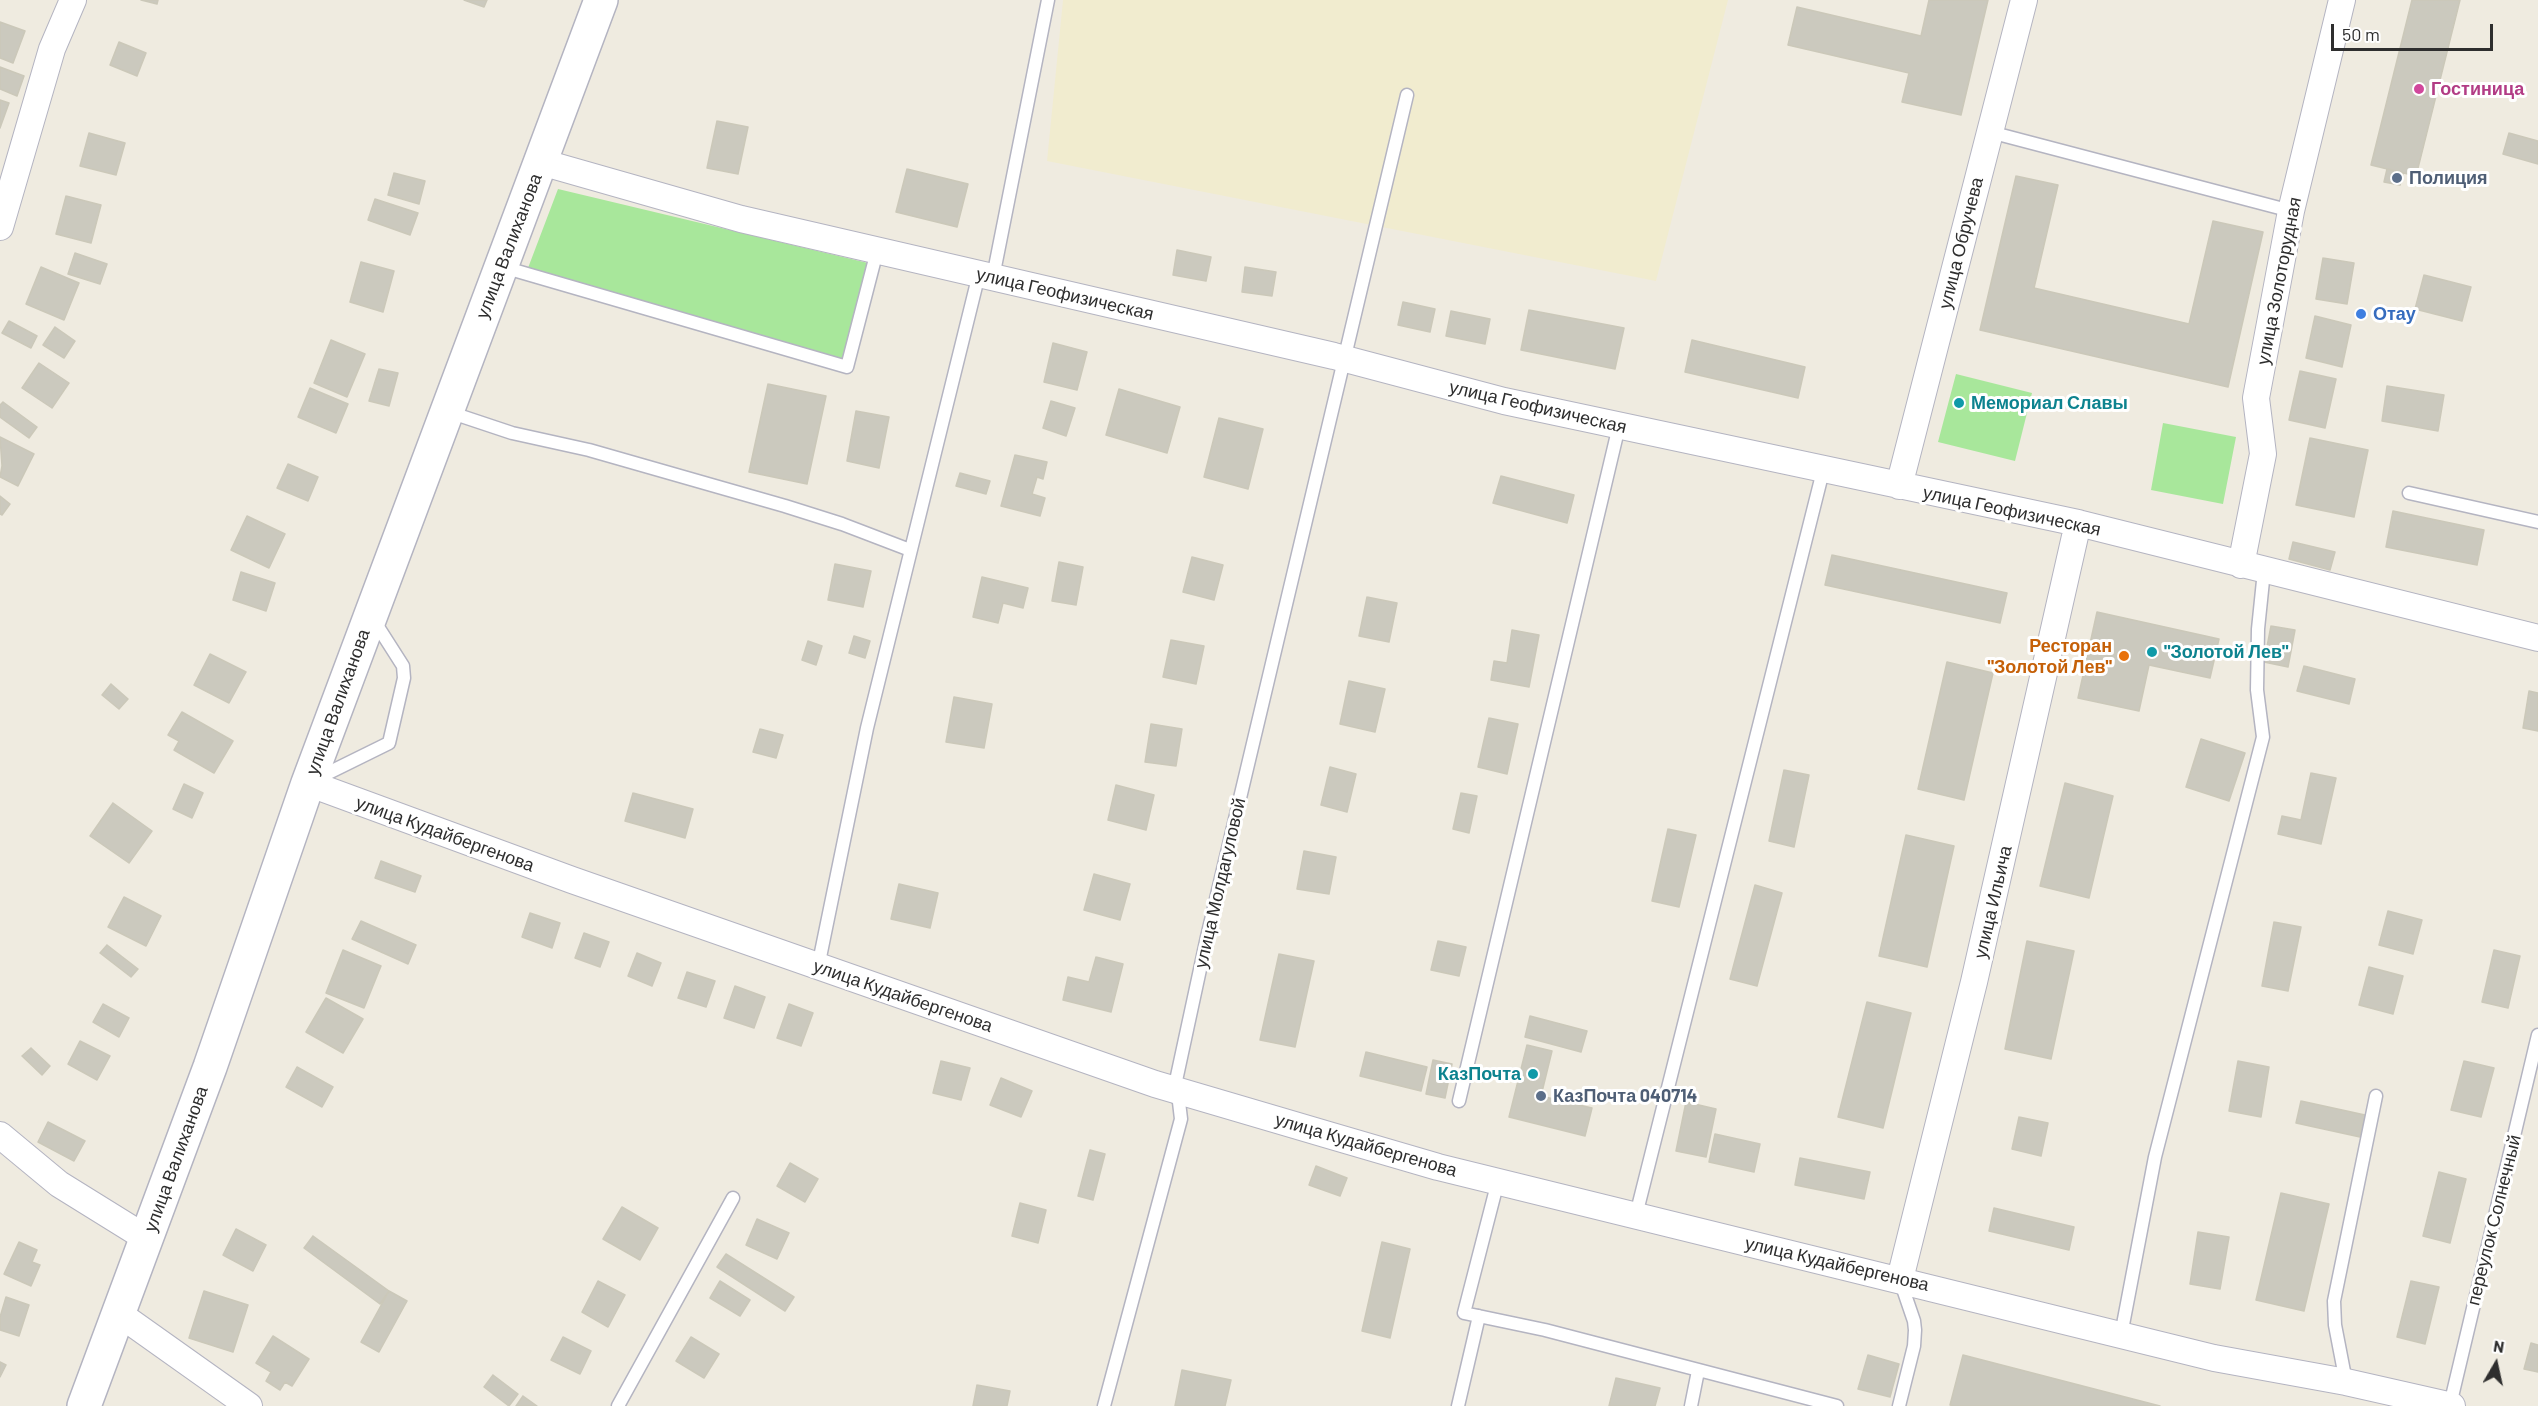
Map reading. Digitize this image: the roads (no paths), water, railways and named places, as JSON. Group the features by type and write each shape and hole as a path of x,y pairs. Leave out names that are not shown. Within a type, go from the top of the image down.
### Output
{"main road":[{"name":"улица Валиханова","path":"84,1406 210,1067 308,783 601,0"}],"street":[{"path":"0,227 52,49 73,0"},
{"name":"улица Обручева","path":"1899,486 2024,0"},
{"name":"улица Золоторудная","path":"2252,568 2263,454 2256,398 2291,211 2342,0"},
{"name":"улица Геофизическая","path":"540,162 741,219 1343,358 1504,401 1823,471 2078,523 2538,638"},
{"name":"улица Ильича","path":"1900,1279 1974,982 2078,523"},
{"name":"улица Кудайбергенова","path":"308,783 487,850 1174,1090 1427,1163 1844,1268 1900,1279 2214,1358 2346,1382 2379,1398 2451,1406"},
{"path":"0,1135 59,1184 146,1238"},
{"path":"118,1313 249,1406"}],"lane":[{"path":"818,967 867,728 910,550 986,276 1048,0"},
{"name":"улица Молдагуловой","path":"1104,1406 1180,1119 1179,1102 1174,1090 1343,358 1407,95"},
{"path":"1990,132 2291,211"},
{"path":"501,266 847,368 877,251"},
{"path":"447,411 512,433 589,450 785,506 842,524 910,550"},
{"path":"1459,1101 1619,426"},
{"path":"1636,1215 1823,471"},
{"path":"2409,493 2538,522"},
{"path":"2121,1335 2155,1157 2263,737 2257,690 2258,629 2252,568"},
{"path":"308,783 389,743 404,678 403,666 370,616"},
{"name":"переулок Солнечный","path":"2451,1406 2538,1035"},
{"path":"2346,1382 2335,1324 2334,1301 2376,1096"},
{"path":"1498,1181 1464,1312 1837,1406"},
{"path":"618,1406 733,1198"},
{"path":"1899,1406 1914,1346 1915,1330 1912,1312 1900,1279"},
{"path":"1458,1406 1479,1316"},
{"path":"1691,1406 1698,1371"}],"place":[{"name":"Гостиница","path":"2419,89"},
{"name":"Полиция","path":"2397,178"},
{"name":"Отау","path":"2361,314"},
{"name":"Мемориал Славы","path":"1959,403"},
{"name":"\"Золотой Лев\"","path":"2152,652"},
{"name":"Ресторан \"Золотой Лев\"","path":"2124,656"},
{"name":"КазПочта","path":"1533,1074"},
{"name":"КазПочта 040714","path":"1541,1096"}]}
